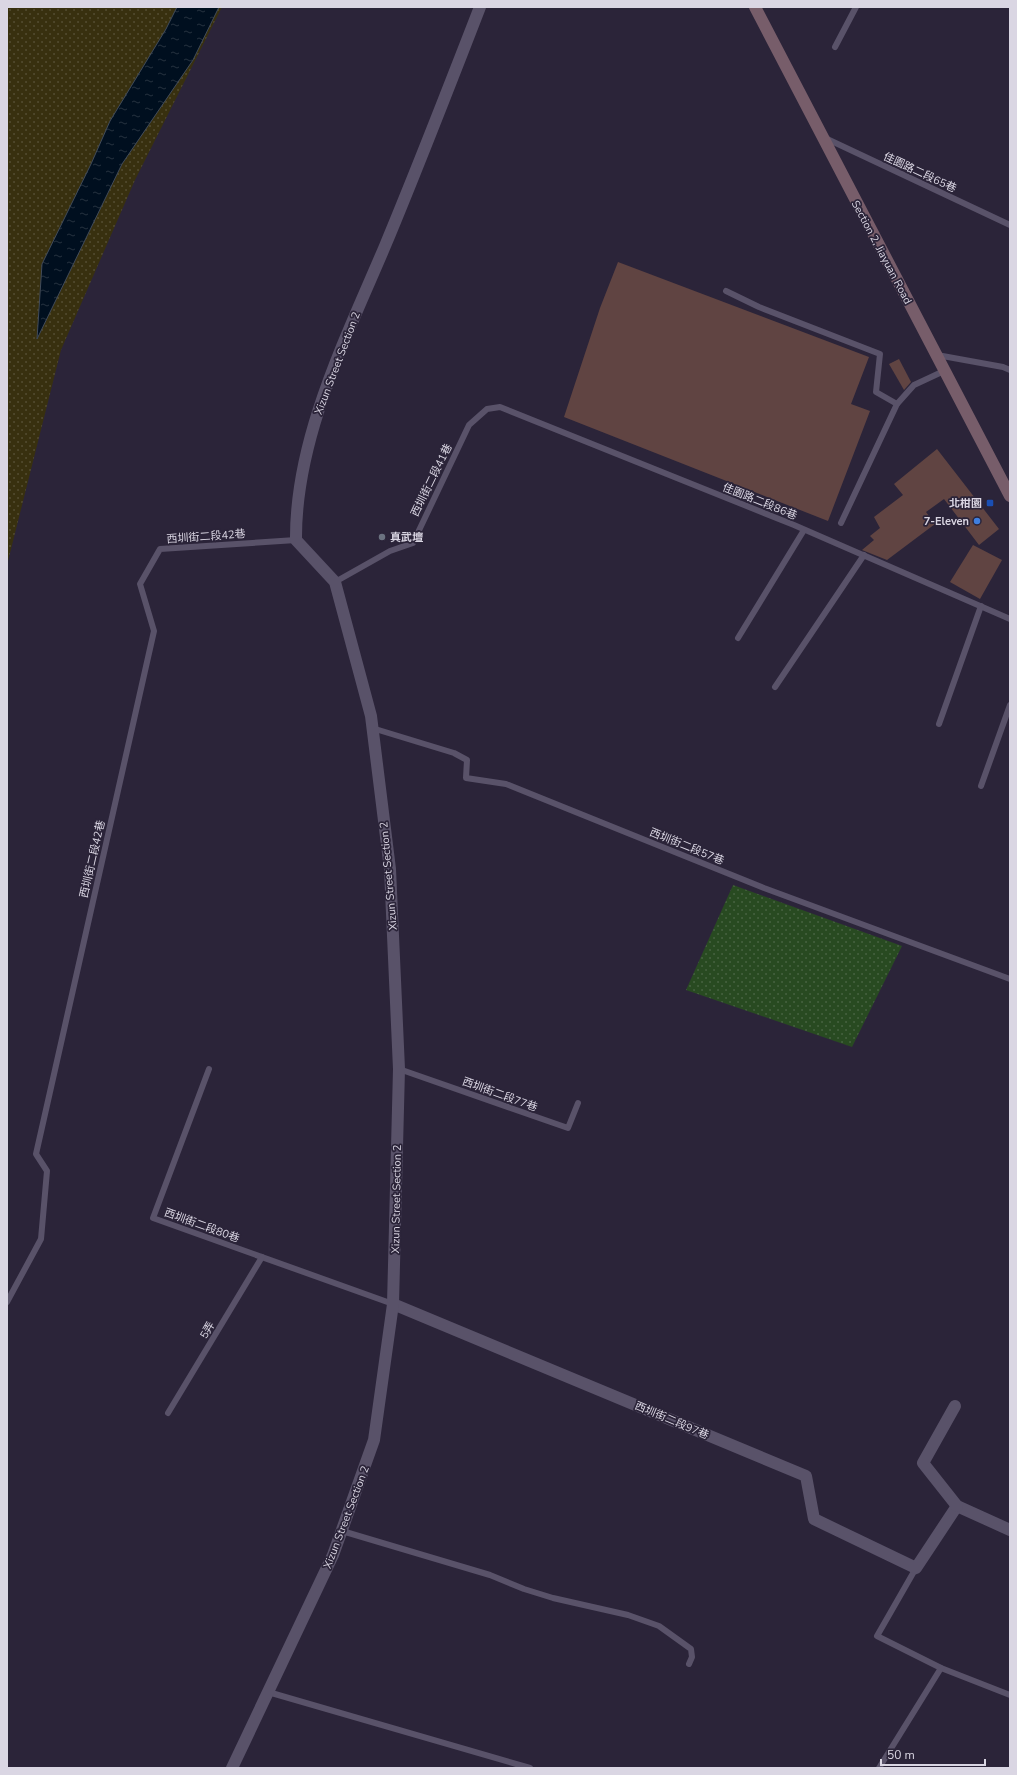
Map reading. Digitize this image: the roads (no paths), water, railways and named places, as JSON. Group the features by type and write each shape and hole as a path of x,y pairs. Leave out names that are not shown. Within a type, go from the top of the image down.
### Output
{"street":[{"name":"Xizun Street Section 2","path":"232,1768 333,1555 374,1440 393,1304 399,1068 390,870 371,716 335,582 296,540 296,511 312,428 328,380 433,130 480,7"},
{"name":"Section 2, Jiayuan Road","path":"755,7 1010,496"},
{"name":"西圳街二段97巷","path":"393,1304 806,1476 814,1519 916,1568"},
{"path":"955,1406 922,1463 957,1506 1010,1530"},
{"path":"916,1568 957,1506"}],"lane":[{"path":"835,47 856,7"},
{"name":"佳園路二段65巷","path":"821,136 1010,225"},
{"path":"726,291 758,307 880,354 876,392 897,404"},
{"path":"936,355 1003,367 1010,370"},
{"path":"841,523 897,404 914,384 944,371"},
{"name":"佳園路二段86巷","path":"500,407 804,530 1010,618"},
{"name":"西圳街二段41巷","path":"335,582 390,551 413,543 469,425 487,409 500,407"},
{"path":"738,638 804,530"},
{"name":"西圳街二段42巷","path":"7,1302 41,1239 47,1171 36,1154 154,632 140,584 160,549 296,540"},
{"path":"775,687 864,555"},
{"path":"939,724 981,606"},
{"path":"981,786 1010,705"},
{"name":"西圳街二段57巷","path":"372,728 454,753 467,760 466,778 506,784 764,888 1010,979"},
{"name":"西圳街二段77巷","path":"399,1068 568,1128 578,1103"},
{"name":"西圳街二段80巷","path":"209,1069 153,1218 393,1304"},
{"name":"5弄","path":"168,1413 262,1257"},
{"path":"342,1531 490,1575 524,1589 553,1598 628,1615 659,1626 691,1649 692,1657 689,1664"},
{"path":"916,1568 877,1636 941,1668 1010,1695"},
{"path":"879,1768 941,1668"},
{"path":"268,1692 530,1768"}],"water":[{"path":"177,7 219,7 193,60 122,164 37,339 42,264 91,164 110,121 166,29"}],"place":[{"name":"北柑園","path":"990,503"},
{"name":"7-Eleven","path":"977,521"},
{"name":"真武壇","path":"382,537"}]}
